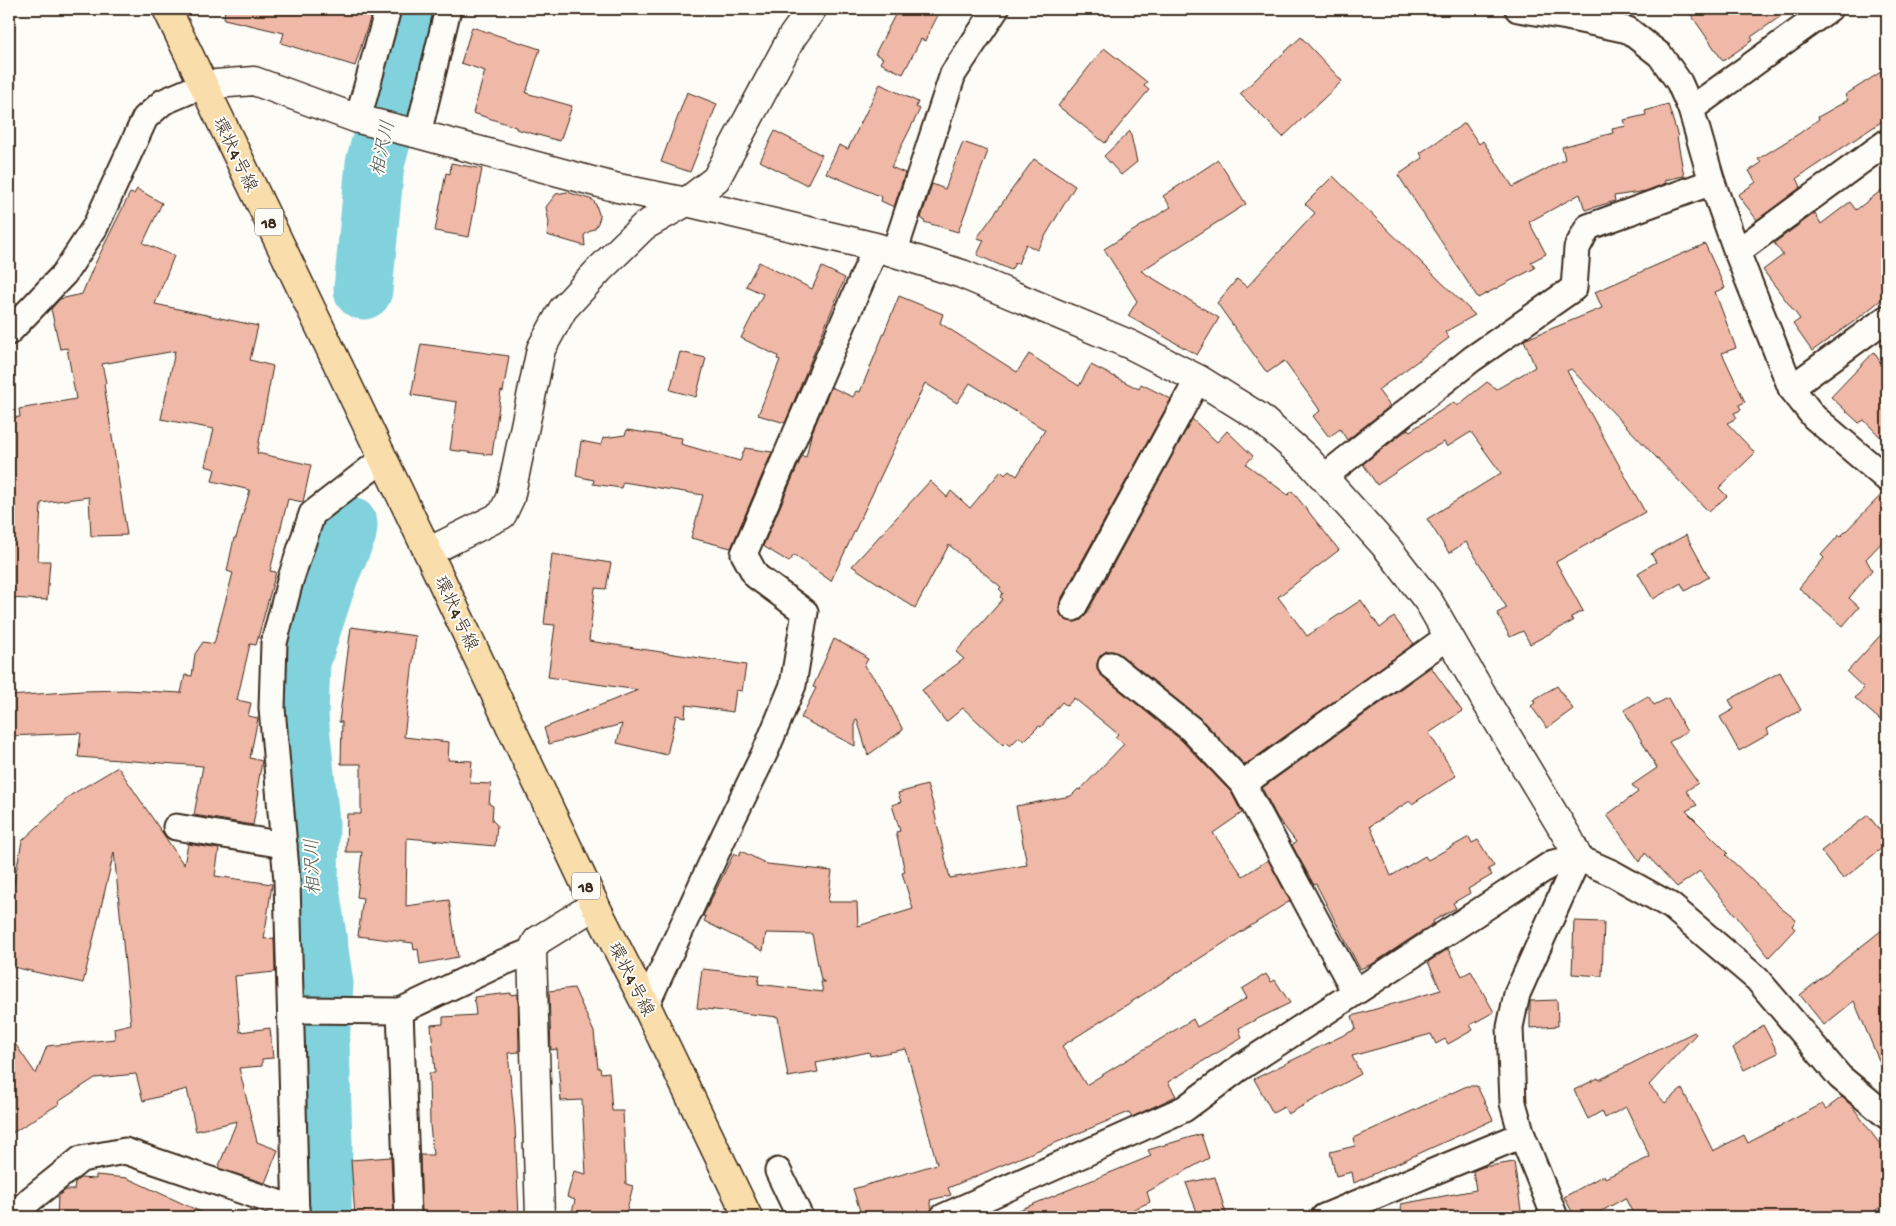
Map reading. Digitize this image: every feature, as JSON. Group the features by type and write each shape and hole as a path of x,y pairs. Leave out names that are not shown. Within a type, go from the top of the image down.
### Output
{"main road":[{"name":"環状4号線","path":"167,9 595,905 646,1005 748,1217"}],"street":[{"path":"362,120 388,9"},
{"path":"414,133 448,9"},
{"path":"428,552 502,515 510,498 541,349 563,309 644,226 686,202 716,179 792,37 812,9"},
{"path":"646,1005 724,834 766,750 794,685 805,612 756,576 744,554 885,250 953,74 996,9"},
{"path":"1518,9 1572,13 1628,30 1660,55 1679,82 1691,109 1712,182 1736,252 1790,388 1814,416 1887,479"},
{"path":"1691,109 1829,9"},
{"path":"9,332 64,274 95,227 145,118 163,102 204,85 254,81 362,120 618,188 686,202 885,250 971,278 1131,345 1198,379 1259,418 1307,459 1388,549 1429,602 1487,704 1570,841 1578,858 1517,994 1510,1027 1513,1103 1522,1135 1555,1217"},
{"path":"1736,252 1887,142"},
{"path":"1324,477 1472,359 1574,288 1576,248 1588,227 1712,182"},
{"path":"1790,388 1887,318"},
{"path":"1073,608 1198,379"},
{"path":"13,1217 30,1199 81,1159 125,1151 296,1213 292,1010 287,881 272,708 274,643 290,581 312,514 383,459"},
{"path":"1243,784 1449,636"},
{"path":"1111,665 1191,729 1243,784 1355,992"},
{"path":"176,827 284,846"},
{"path":"943,1217 1184,1108 1238,1069 1553,864 1578,858 1612,873 1670,906 1757,979 1840,1077 1887,1116"},
{"path":"540,1217 532,952 538,941 595,905"},
{"path":"302,1010 400,1011 499,964 532,952"},
{"path":"400,1011 408,1217"},
{"path":"1324,1217 1522,1135"},
{"path":"778,1171 800,1217"}],"building":[{"path":"225,9 373,9 355,66 281,43 284,33 224,19"},
{"path":"898,9 941,9 925,41 921,39 903,74 880,63 883,58 875,54"},
{"path":"1687,9 1791,9 1751,37 1753,40 1723,61"},
{"path":"472,27 540,49 526,93 572,106 560,141 516,129 516,127 473,113 485,71 461,63"},
{"path":"1301,37 1342,81 1283,137 1240,94"},
{"path":"1104,48 1147,82 1144,86 1149,90 1105,143 1058,106"},
{"path":"1887,68 1887,118 1797,178 1801,187 1757,220 1738,195 1756,182 1749,171 1761,163 1758,159 1800,133 1819,119 1818,117 1848,100 1845,95"},
{"path":"880,84 918,102 916,107 920,109 891,167 905,173 894,207 881,201 882,197 826,173 839,145 848,149"},
{"path":"687,92 717,104 690,172 661,162"},
{"path":"1668,104 1678,137 1684,176 1665,180 1666,183 1646,191 1614,196 1615,201 1585,210 1580,194 1529,222 1546,254 1531,262 1535,268 1478,298 1398,175 1423,158 1420,153 1465,123 1479,144 1483,141 1513,187 1565,159 1562,147 1613,133 1612,129 1626,126 1624,120 1646,115 1645,111"},
{"path":"775,131 822,155 807,185 760,161"},
{"path":"1130,131 1137,162 1121,175 1104,156"},
{"path":"963,142 988,151 958,232 924,222 921,218 932,184 945,189"},
{"path":"1034,159 1075,186 1037,250 1026,244 1018,264 1015,263 1011,270 977,255 984,240 977,238"},
{"path":"1218,160 1246,204 1141,271 1219,318 1197,355 1128,316 1137,301 1104,249 1171,207 1163,196"},
{"path":"451,163 482,169 469,237 435,231 446,173 450,174"},
{"path":"1333,176 1475,315 1445,332 1449,338 1378,390 1390,406 1347,440 1340,429 1329,437 1313,416 1320,411 1284,361 1267,373 1217,303 1237,279 1247,287 1315,213 1305,204"},
{"path":"1887,186 1887,295 1812,351 1793,324 1800,319 1763,270 1783,255 1774,243 1815,213 1821,224 1850,202 1856,210"},
{"path":"137,189 162,203 143,243 174,256 155,304 258,326 250,360 273,366 257,453 311,465 303,502 288,499 270,571 276,572 256,645 250,644 237,700 251,703 248,716 258,718 250,758 262,761 253,825 194,815 203,766 78,757 81,733 9,736 9,696 125,690 181,693 185,675 192,676 195,654 203,642 214,644 233,573 227,571 234,538 236,538 250,490 212,481 215,469 205,466 214,429 161,419 175,351 102,364 127,535 91,536 89,497 41,503 38,561 50,561 47,600 9,598 9,418 20,417 19,409 76,399 67,348 60,349 51,309 60,299 82,294 130,193 134,194"},
{"path":"567,192 593,200 600,217 595,228 584,235 585,246 547,235 549,223 546,207 556,194"},
{"path":"1705,244 1725,288 1715,292 1736,348 1722,353 1745,402 1739,405 1741,410 1734,413 1737,418 1727,423 1755,453 1719,488 1727,496 1709,512 1571,369 1567,371 1645,512 1556,562 1583,611 1571,617 1573,621 1530,644 1523,631 1510,637 1497,613 1507,608 1466,542 1449,553 1427,519 1501,473 1471,432 1447,447 1444,442 1429,450 1377,485 1363,464 1408,429 1410,431 1454,402 1457,406 1487,382 1497,389 1535,367 1524,340 1602,308 1595,292"},
{"path":"759,262 812,289 822,267 845,278 785,423 758,415 780,360 777,359 778,356 741,338 763,294 746,286"},
{"path":"899,296 943,314 940,323 1017,372 1029,354 1079,386 1091,365 1139,389 1141,384 1171,399 1060,601 1059,609 1061,615 1066,620 1074,622 1081,620 1086,615 1192,419 1217,442 1227,431 1253,456 1246,464 1288,495 1292,491 1339,550 1278,597 1307,636 1361,600 1380,628 1394,617 1414,644 1245,765 1200,718 1120,654 1106,651 1100,656 1097,670 1102,676 1181,740 1231,792 1242,813 1213,833 1243,876 1268,860 1290,901 1062,1046 1086,1085 1193,1019 1197,1027 1247,998 1242,989 1266,974 1271,982 1275,980 1290,1003 1239,1028 1242,1038 1168,1082 1176,1096 1170,1099 1132,1117 1129,1112 948,1188 951,1195 930,1200 932,1208 930,1213 915,1217 862,1217 853,1189 937,1164 906,1049 870,1056 869,1052 816,1063 818,1072 788,1077 778,1017 697,1008 702,969 760,975 758,984 823,992 821,982 825,982 821,980 812,934 766,933 763,951 704,921 706,917 703,916 734,853 739,856 741,851 767,864 832,871 828,902 857,902 858,926 913,909 902,873 905,872 896,832 900,831 892,805 901,802 898,793 927,785 935,810 950,878 1027,865 1016,806 1071,796 1078,789 1080,790 1124,744 1115,737 1118,734 1074,698 1067,706 1062,702 1041,727 1039,726 1024,741 1019,737 1010,746 1005,742 1003,745 963,708 946,722 922,690 964,659 956,652 1003,599 1000,597 1003,593 999,589 1001,587 949,545 915,608 852,566 930,481 947,497 951,491 970,508 1001,471 1005,475 1009,470 1017,476 1045,430 970,383 957,403 925,383 831,581 794,555 789,562 763,546 802,456 806,457 811,435 831,387 853,397 856,391 860,392"},
{"path":"421,344 509,356 503,392 501,391 492,455 450,450 457,402 411,395"},
{"path":"680,352 706,358 696,397 670,390"},
{"path":"1874,352 1887,373 1887,444 1864,420 1859,423 1831,397"},
{"path":"627,430 682,438 681,444 740,461 745,448 772,452 731,548 691,538 703,495 623,482 621,488 593,484 594,480 576,476 581,441 601,445 603,438 625,435"},
{"path":"1883,493 1887,493 1887,537 1866,559 1872,570 1849,598 1859,607 1843,626 1799,588 1824,558 1821,555"},
{"path":"1686,535 1709,577 1685,591 1681,583 1653,599 1638,573 1656,562 1651,554"},
{"path":"552,554 611,563 606,589 595,588 589,641 746,665 742,691 736,690 733,712 686,705 685,717 676,715 667,755 617,743 622,724 549,744 544,728 638,690 548,677 555,625 544,624"},
{"path":"351,627 416,636 404,737 449,742 448,760 472,761 470,783 491,784 489,804 493,806 492,820 497,825 495,846 407,838 406,906 449,900 458,957 420,964 418,949 414,950 413,943 358,936 363,898 357,897 362,852 346,852 347,814 361,814 361,764 341,764 342,722 339,722"},
{"path":"1887,628 1887,726 1855,698 1864,688 1847,672"},
{"path":"834,639 865,655 864,657 868,659 864,666 879,684 903,730 868,755 857,719 855,720 855,746 801,718 816,688 813,687"},
{"path":"1431,667 1462,711 1429,733 1456,776 1412,804 1410,801 1370,826 1391,876 1425,856 1428,860 1469,837 1472,843 1478,840 1494,866 1488,869 1492,875 1468,889 1470,893 1453,903 1456,908 1433,921 1434,923 1374,963 1360,969 1316,884 1314,885 1292,845 1296,842 1277,817 1262,788"},
{"path":"1780,672 1801,710 1767,729 1769,734 1739,751 1720,717 1734,709 1729,700"},
{"path":"1557,686 1573,709 1547,728 1531,706 1535,703 1533,700"},
{"path":"1648,696 1654,705 1668,698 1687,732 1669,742 1698,783 1686,791 1697,805 1686,811 1728,853 1726,855 1796,920 1792,926 1795,929 1769,957 1700,871 1677,887 1645,853 1640,862 1607,815 1638,792 1632,785 1657,768 1624,710"},
{"path":"118,767 184,865 188,844 219,849 215,876 272,884 264,939 274,938 275,972 235,976 240,1032 270,1028 273,1058 262,1059 262,1066 239,1068 257,1142 278,1150 265,1183 218,1168 237,1121 196,1131 187,1089 143,1101 136,1074 95,1078 58,1102 59,1104 9,1135 9,1035 36,1074 47,1046 115,1039 114,1028 131,1024 114,852 83,983 9,966 9,908 22,841 71,795"},
{"path":"1868,815 1887,840 1887,844 1843,879 1821,851"},
{"path":"1574,921 1604,922 1602,976 1572,974"},
{"path":"1887,926 1887,1080 1854,1001 1824,1025 1800,995"},
{"path":"1448,949 1462,976 1471,971 1494,1012 1470,1025 1473,1030 1448,1044 1445,1039 1436,1044 1431,1034 1352,1056 1361,1074 1288,1114 1284,1107 1273,1113 1254,1079 1356,1029 1352,1016 1441,990 1428,962"},
{"path":"574,988 594,1032 598,1068 600,1068 601,1073 609,1072 612,1111 623,1111 626,1184 633,1186 625,1217 590,1217 572,1212 575,1200 567,1197 574,1171 586,1174 582,1100 561,1101 557,1049 551,1050 549,991"},
{"path":"511,993 511,995 518,994 519,1052 508,1053 515,1126 519,1217 422,1217 420,1155 433,1155 430,1125 429,1073 435,1073 431,1025 443,1024 443,1017 476,1015 474,997"},
{"path":"1557,1000 1558,1026 1530,1028 1530,1001"},
{"path":"1763,1025 1778,1053 1744,1070 1733,1048"},
{"path":"1694,1032 1696,1034 1649,1085 1665,1103 1682,1089 1713,1151 1744,1135 1748,1143 1822,1104 1826,1109 1842,1097 1852,1106 1887,1154 1887,1203 1865,1217 1635,1217 1625,1198 1591,1217 1575,1217 1564,1197 1604,1175 1605,1178 1650,1157 1626,1107 1605,1118 1602,1111 1588,1119 1574,1090 1598,1078 1599,1080"},
{"path":"1467,1086 1477,1086 1493,1120 1354,1183 1352,1172 1336,1176 1330,1152 1355,1146 1353,1138"},
{"path":"1201,1134 1209,1158 1147,1192 1150,1202 1116,1217 1002,1217 1151,1156 1148,1150"},
{"path":"391,1157 394,1217 355,1217 351,1160"},
{"path":"1514,1162 1522,1217 1402,1217 1401,1204 1476,1190 1473,1171 1483,1167"},
{"path":"96,1175 127,1178 212,1217 57,1217 58,1196 66,1190 74,1190 75,1182 80,1178 96,1179"},
{"path":"1215,1177 1227,1217 1199,1217 1186,1183"}],"waterway":[{"name":"相沢川","path":"363,290 375,164 417,9"},
{"name":"相沢川","path":"322,1217 323,1142 320,1042 324,984 309,882 310,822 299,717 301,661 329,575 347,533 348,525"}]}
